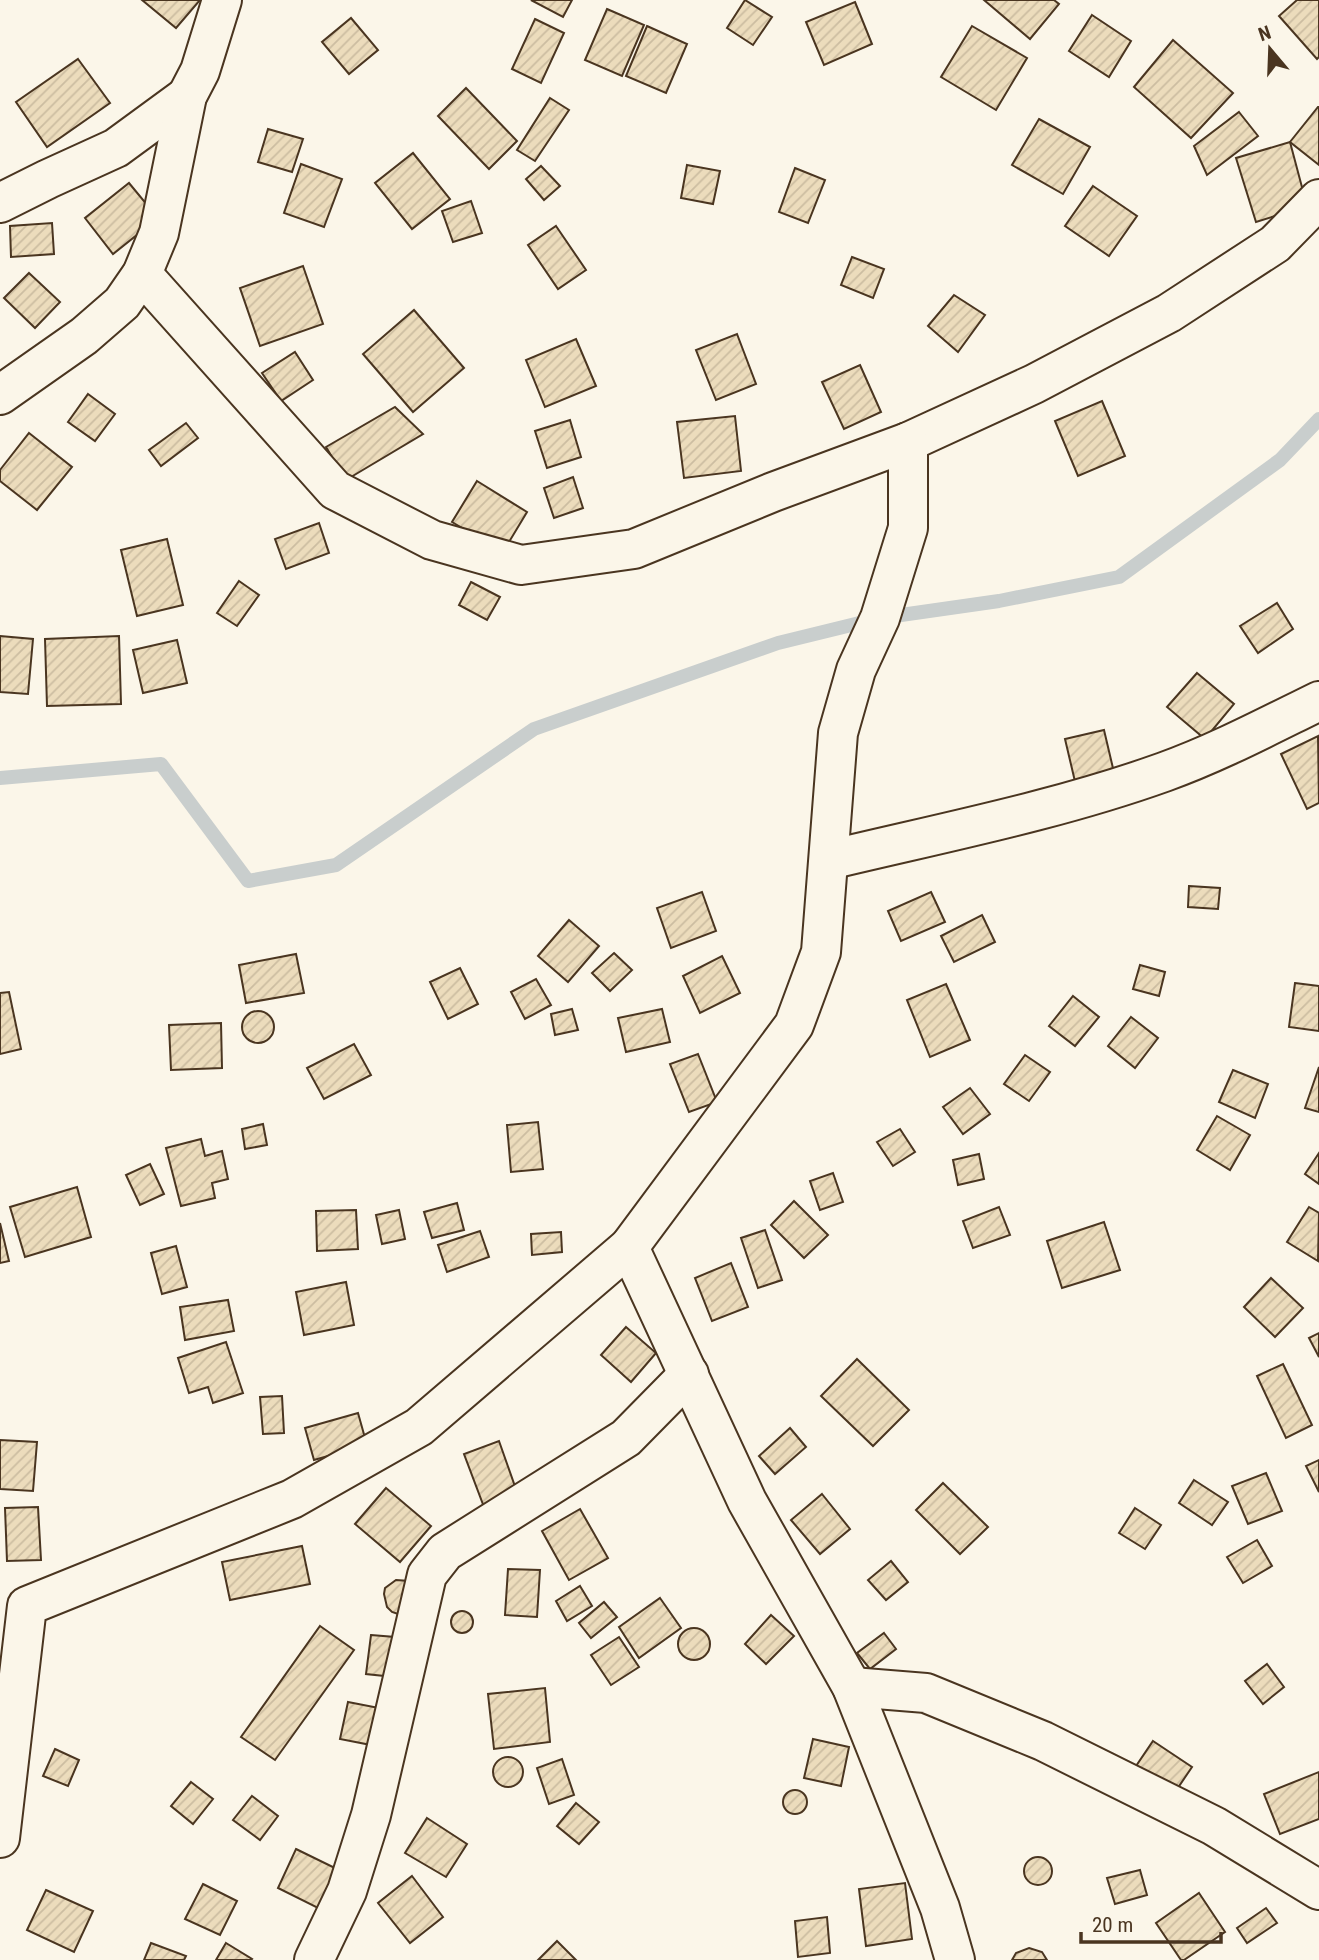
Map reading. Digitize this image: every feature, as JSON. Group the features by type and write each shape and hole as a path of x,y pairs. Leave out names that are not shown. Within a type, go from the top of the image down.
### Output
{"street":[{"path":"0,395 84,336 122,303 142,274 159,233 187,96 200,71 222,0"},
{"path":"0,203 116,148 187,96"},
{"path":"142,274 335,490 432,540 521,565 634,549 773,492 908,442 1034,384 1169,313 1275,244 1319,199"},
{"path":"0,1838 14,1604 292,1499 419,1427 629,1247 794,1025 821,952 838,733 856,670 880,618 908,528 908,442"},
{"path":"829,860 1079,800 1166,771 1251,735 1319,701"},
{"path":"629,1247 747,1501 852,1688 940,1908 955,1960"},
{"path":"314,1960 347,1891 371,1815 427,1575 445,1552 626,1438 689,1374"},
{"path":"852,1688 926,1693 1043,1741 1214,1826 1319,1890"}],"building":[{"path":"142,0 200,0 176,28"},
{"path":"531,0 572,0 563,17"},
{"path":"745,0 772,17 753,45 727,28"},
{"path":"984,0 1054,0 1059,4 1030,39"},
{"path":"1297,0 1319,0 1317,59 1279,16"},
{"path":"855,2 872,44 824,65 806,22"},
{"path":"607,9 644,25 622,76 585,60"},
{"path":"1092,15 1131,41 1109,77 1069,51"},
{"path":"351,18 378,50 349,74 322,42"},
{"path":"535,19 564,33 541,83 512,69"},
{"path":"647,26 687,44 666,93 626,76"},
{"path":"972,26 1027,58 996,110 941,77"},
{"path":"1173,40 1233,93 1191,138 1134,87"},
{"path":"78,59 110,103 47,147 16,102"},
{"path":"466,88 517,141 489,169 438,116"},
{"path":"550,98 569,110 535,161 517,150"},
{"path":"1319,107 1319,165 1290,142"},
{"path":"1239,112 1258,136 1207,175 1194,146"},
{"path":"1039,119 1090,147 1063,194 1012,165"},
{"path":"268,129 303,139 292,172 258,162"},
{"path":"1290,142 1307,206 1256,222 1236,158"},
{"path":"413,153 450,199 412,229 375,183"},
{"path":"301,164 342,179 324,227 284,213"},
{"path":"687,165 720,171 713,204 681,198"},
{"path":"541,166 560,186 544,200 526,179"},
{"path":"795,168 825,180 808,223 779,212"},
{"path":"129,183 158,218 113,254 85,218"},
{"path":"1093,186 1137,216 1109,256 1065,226"},
{"path":"471,201 482,233 453,242 442,211"},
{"path":"52,223 54,254 11,257 10,226"},
{"path":"556,226 586,270 558,289 528,245"},
{"path":"852,257 884,269 873,298 841,285"},
{"path":"303,266 323,324 260,346 240,288"},
{"path":"29,273 60,302 35,328 4,298"},
{"path":"954,295 985,315 958,352 928,326"},
{"path":"414,310 464,368 413,412 363,354"},
{"path":"737,334 756,384 716,400 696,350"},
{"path":"576,339 596,386 545,407 526,360"},
{"path":"295,352 313,380 281,401 262,373"},
{"path":"860,365 881,412 844,429 822,382"},
{"path":"88,394 115,414 95,441 68,422"},
{"path":"1102,401 1125,456 1078,476 1055,421"},
{"path":"395,407 423,434 346,480 326,447"},
{"path":"735,416 741,471 684,478 677,422"},
{"path":"570,420 581,457 547,468 535,431"},
{"path":"186,423 198,438 161,466 149,450"},
{"path":"29,433 72,467 37,510 0,481 0,470"},
{"path":"573,477 583,508 554,518 544,488"},
{"path":"477,481 527,512 503,552 452,522"},
{"path":"319,523 329,553 286,569 275,539"},
{"path":"167,539 183,605 137,616 121,550"},
{"path":"239,581 259,595 237,626 217,613"},
{"path":"471,582 500,597 487,620 459,605"},
{"path":"1277,603 1293,629 1258,653 1240,626"},
{"path":"0,636 33,639 28,694 0,692"},
{"path":"119,636 121,704 47,706 45,639"},
{"path":"177,640 187,683 143,693 133,650"},
{"path":"1197,673 1234,704 1205,739 1167,707"},
{"path":"1104,730 1116,781 1077,790 1065,739"},
{"path":"1318,736 1319,803 1307,809 1281,754"},
{"path":"1189,886 1220,888 1218,909 1188,907"},
{"path":"702,892 716,931 671,948 657,908"},
{"path":"931,892 945,922 901,941 888,911"},
{"path":"982,915 995,942 954,962 941,936"},
{"path":"569,920 599,946 568,982 538,956"},
{"path":"614,953 632,970 610,991 592,973"},
{"path":"296,954 304,993 246,1003 239,965"},
{"path":"722,956 740,993 700,1013 683,976"},
{"path":"1140,965 1165,972 1159,996 1133,989"},
{"path":"460,968 478,1004 448,1019 430,982"},
{"path":"536,979 551,1005 525,1019 511,992"},
{"path":"1295,983 1319,986 1319,1031 1289,1027"},
{"path":"946,984 970,1040 930,1057 907,1000"},
{"path":"9,992 21,1049 0,1054 0,993"},
{"path":"1073,996 1099,1017 1075,1046 1049,1026"},
{"path":"572,1009 578,1030 555,1035 551,1014"},
{"path":"662,1009 670,1042 626,1052 618,1018"},
{"path":"258,1011 270,1015 274,1027 270,1039 258,1043 246,1039 242,1027 246,1015"},
{"path":"1131,1017 1158,1038 1135,1068 1108,1046"},
{"path":"221,1023 222,1068 171,1070 169,1025"},
{"path":"354,1044 371,1075 324,1099 307,1068"},
{"path":"698,1054 717,1102 689,1112 670,1064"},
{"path":"1025,1055 1050,1072 1029,1101 1004,1084"},
{"path":"1319,1067 1319,1112 1305,1108"},
{"path":"1233,1070 1268,1084 1255,1118 1219,1102"},
{"path":"970,1088 990,1114 963,1134 943,1107"},
{"path":"1217,1116 1250,1135 1230,1170 1197,1150"},
{"path":"538,1122 543,1169 511,1172 507,1125"},
{"path":"263,1124 267,1145 245,1149 242,1129"},
{"path":"900,1129 915,1152 893,1166 877,1142"},
{"path":"201,1139 205,1156 222,1151 228,1179 212,1183 215,1198 181,1206 166,1148"},
{"path":"1319,1153 1319,1184 1305,1174"},
{"path":"979,1154 984,1179 958,1185 953,1160"},
{"path":"150,1164 164,1194 140,1205 126,1175"},
{"path":"833,1173 843,1202 820,1210 810,1181"},
{"path":"77,1187 91,1237 25,1257 10,1207"},
{"path":"794,1201 828,1235 804,1258 771,1225"},
{"path":"457,1203 464,1230 432,1238 424,1212"},
{"path":"999,1207 1010,1235 973,1248 963,1221"},
{"path":"1309,1207 1319,1213 1318,1261 1287,1242"},
{"path":"356,1210 358,1249 317,1251 316,1211"},
{"path":"399,1210 405,1239 382,1244 376,1215"},
{"path":"1104,1222 1120,1270 1062,1288 1047,1241"},
{"path":"0,1223 9,1261 0,1263"},
{"path":"765,1230 782,1280 758,1288 741,1238"},
{"path":"480,1231 489,1257 447,1272 438,1245"},
{"path":"561,1232 562,1252 532,1255 531,1234"},
{"path":"176,1246 187,1287 162,1294 151,1253"},
{"path":"731,1263 748,1307 712,1321 695,1278"},
{"path":"1271,1278 1303,1308 1275,1337 1244,1307"},
{"path":"346,1282 354,1325 304,1335 296,1292"},
{"path":"228,1300 234,1331 185,1340 180,1307"},
{"path":"626,1327 656,1353 631,1382 601,1355"},
{"path":"1319,1333 1319,1357 1309,1338"},
{"path":"226,1342 243,1393 213,1403 208,1387 189,1393 178,1358"},
{"path":"857,1359 909,1410 873,1446 821,1396"},
{"path":"1283,1364 1312,1425 1286,1438 1257,1376"},
{"path":"282,1396 284,1433 263,1434 260,1397"},
{"path":"358,1413 367,1445 314,1460 305,1428"},
{"path":"790,1428 806,1447 775,1474 759,1456"},
{"path":"0,1440 37,1442 33,1491 0,1489"},
{"path":"499,1441 518,1495 484,1507 464,1454"},
{"path":"1319,1460 1319,1492 1306,1466"},
{"path":"1266,1473 1282,1511 1248,1524 1232,1486"},
{"path":"1194,1480 1228,1502 1212,1525 1179,1503"},
{"path":"943,1483 988,1527 960,1554 916,1510"},
{"path":"386,1488 431,1526 400,1562 355,1524"},
{"path":"822,1494 850,1529 820,1554 791,1520"},
{"path":"38,1507 41,1560 7,1561 5,1508"},
{"path":"1135,1508 1161,1525 1145,1549 1119,1533"},
{"path":"580,1509 608,1558 569,1580 542,1531"},
{"path":"1257,1540 1272,1566 1243,1583 1227,1557"},
{"path":"302,1546 310,1584 230,1600 222,1562"},
{"path":"891,1561 908,1582 886,1600 868,1580"},
{"path":"508,1569 540,1570 537,1617 505,1615"},
{"path":"396,1580 409,1581 398,1614 387,1607 384,1594 385,1588"},
{"path":"580,1586 592,1606 567,1621 556,1601"},
{"path":"660,1598 681,1628 639,1658 619,1627"},
{"path":"604,1602 617,1617 591,1638 579,1623"},
{"path":"462,1611 470,1614 473,1622 470,1630 462,1633 454,1630 451,1622 454,1614"},
{"path":"771,1615 794,1636 766,1664 745,1644"},
{"path":"320,1626 354,1650 275,1760 241,1737"},
{"path":"694,1628 705,1633 710,1644 705,1655 694,1660 683,1655 678,1644 683,1633"},
{"path":"884,1633 896,1649 870,1669 857,1653"},
{"path":"371,1635 407,1638 403,1678 366,1674"},
{"path":"619,1637 639,1667 611,1685 591,1655"},
{"path":"1267,1664 1284,1687 1263,1704 1245,1681"},
{"path":"545,1688 550,1742 494,1749 488,1694"},
{"path":"348,1702 379,1708 371,1745 340,1739"},
{"path":"813,1739 849,1747 841,1786 804,1778"},
{"path":"1153,1741 1192,1767 1171,1798 1132,1772"},
{"path":"55,1749 79,1760 68,1786 43,1776"},
{"path":"508,1757 519,1761 523,1772 519,1783 508,1787 497,1783 493,1772 497,1761"},
{"path":"562,1759 574,1795 549,1804 537,1768"},
{"path":"1319,1772 1319,1819 1280,1834 1264,1794"},
{"path":"191,1782 213,1799 193,1824 171,1806"},
{"path":"795,1790 804,1793 807,1802 804,1811 795,1814 786,1811 783,1802 786,1793"},
{"path":"252,1796 278,1816 260,1840 233,1820"},
{"path":"576,1803 599,1822 579,1844 557,1826"},
{"path":"427,1818 467,1844 446,1877 405,1853"},
{"path":"296,1849 339,1870 320,1909 278,1888"},
{"path":"1038,1857 1048,1861 1052,1871 1048,1881 1038,1885 1028,1881 1024,1871 1028,1861"},
{"path":"1140,1870 1147,1895 1115,1904 1107,1878"},
{"path":"412,1876 443,1917 410,1943 378,1903"},
{"path":"905,1883 912,1939 866,1946 859,1889"},
{"path":"203,1884 237,1901 220,1935 185,1919"},
{"path":"46,1890 93,1911 74,1952 27,1930"},
{"path":"1199,1893 1225,1932 1181,1960 1156,1923"},
{"path":"1266,1908 1277,1923 1247,1943 1237,1928"},
{"path":"827,1917 830,1953 798,1957 795,1921"},
{"path":"557,1941 576,1960 538,1960"},
{"path":"151,1943 186,1956 184,1960 144,1960"},
{"path":"226,1943 252,1959 216,1960"},
{"path":"1029,1948 1042,1952 1047,1960 1012,1960 1016,1953"}],"waterway":[{"path":"0,778 161,764 248,881 336,865 534,729 778,643 880,618 999,601 1119,577 1280,460 1319,419"}]}
